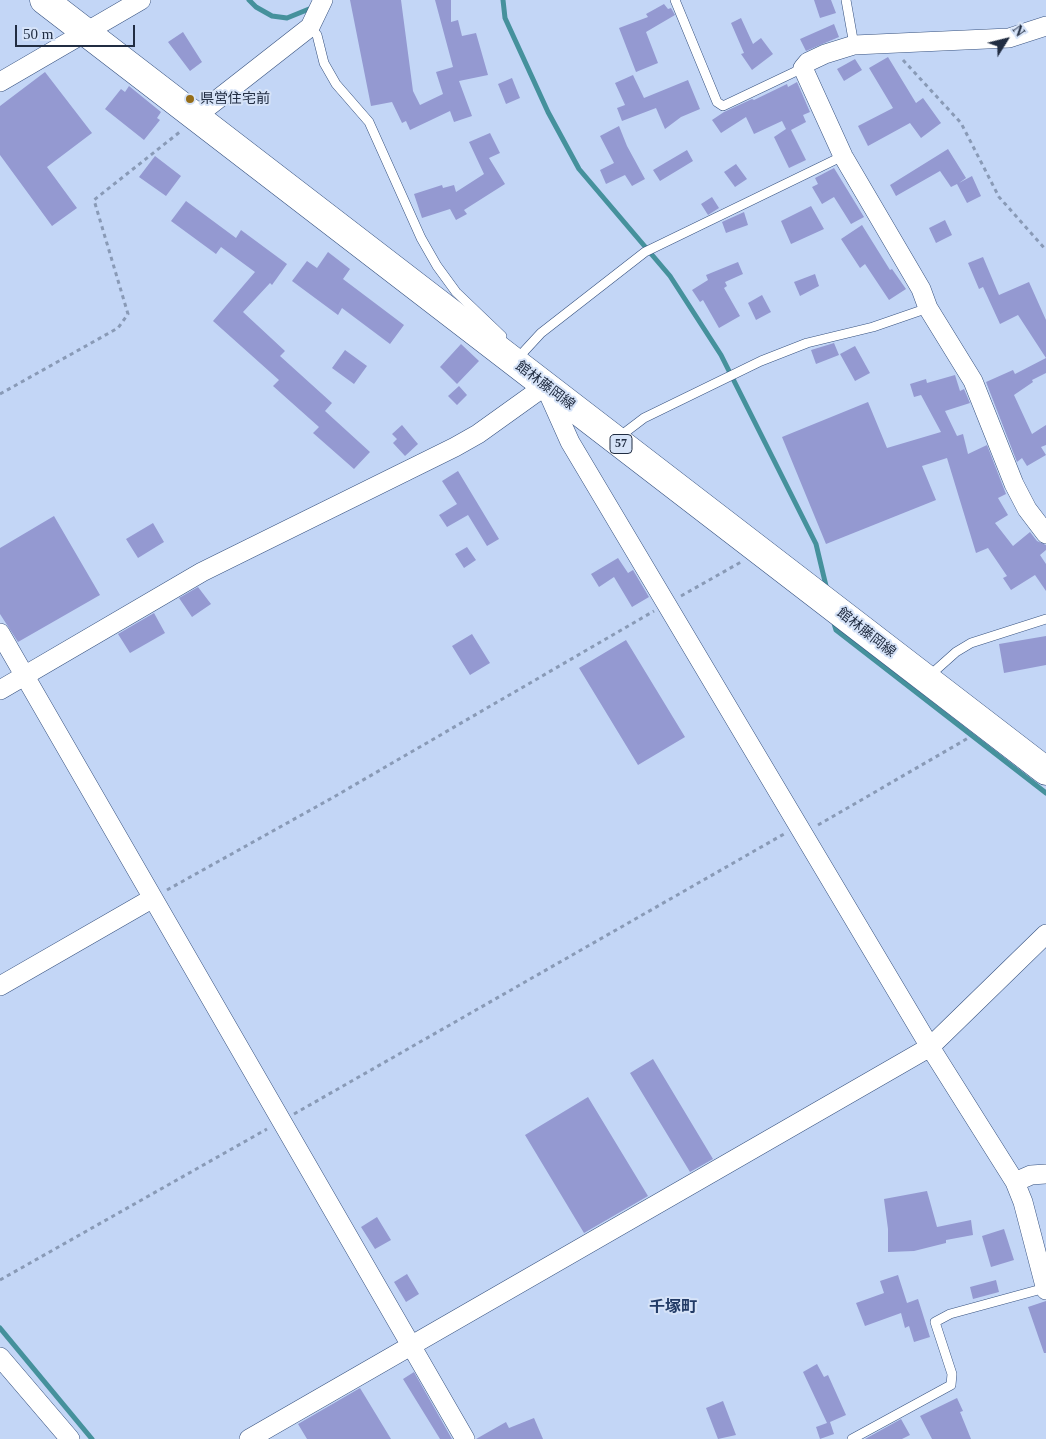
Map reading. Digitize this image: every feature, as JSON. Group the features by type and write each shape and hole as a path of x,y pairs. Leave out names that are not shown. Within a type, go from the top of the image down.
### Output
{"main road":[{"name":"館林藤岡線","path":"44,0 195,117 514,351 545,386 1046,771"}],"street":[{"path":"0,82 141,0"},
{"path":"195,117 310,27 323,0"},
{"path":"1046,26 1009,38 854,45 825,54 808,62 803,68 843,156 921,289 928,308 973,381 1014,484 1027,509 1046,534"},
{"path":"0,690 202,572 455,448 478,434 545,386 570,442 930,1047 1015,1182 1023,1202 1046,1289"},
{"path":"0,633 465,1439"},
{"path":"0,986 153,898"},
{"path":"249,1439 930,1047 1046,934"},
{"path":"1015,1182 1032,1175 1046,1174"},
{"path":"0,1357 70,1439"}],"lane":[{"path":"675,0 717,102 723,106 803,68"},
{"path":"846,0 854,45"},
{"path":"310,27 316,36 324,63 336,84 369,122 421,238 437,266 456,292 514,351 645,252 843,156"},
{"path":"616,440 644,418 761,362 807,343 873,327 928,308"},
{"path":"926,679 956,652 971,644 1046,619"},
{"path":"852,1439 951,1384 952,1374 935,1322 950,1314 1046,1289"}],"path":[{"path":"888,44 961,123 999,197 1046,250"},
{"path":"0,394 118,328 128,314 94,200 181,131 195,117"},
{"path":"153,898 332,798 761,551"},
{"path":"0,1280 800,830 988,727"}],"building":[{"path":"350,0 401,0 413,91 420,105 443,94 436,72 453,67 435,0 451,0 451,22 458,20 462,36 476,33 488,75 459,81 472,116 454,122 450,111 410,130 406,121 402,123 392,102 371,106"},
{"path":"814,0 831,0 836,13 820,18"},
{"path":"664,4 668,9 671,8 675,15 646,32 658,63 636,72 619,28 648,17 646,14"},
{"path":"741,18 753,44 761,38 773,54 752,70 741,54 744,53 731,23"},
{"path":"834,24 839,37 806,51 800,39"},
{"path":"183,32 202,62 190,71 168,42"},
{"path":"888,57 916,103 923,98 941,123 921,138 910,123 868,146 858,126 893,108 869,68"},
{"path":"855,59 862,70 844,81 837,69"},
{"path":"45,72 92,133 47,167 77,208 52,226 0,155 0,106"},
{"path":"633,75 644,98 688,80 700,109 681,117 665,129 656,108 622,121 617,108 625,105 615,83"},
{"path":"512,78 520,98 506,104 498,84"},
{"path":"797,82 810,112 803,115 806,122 791,130 806,160 789,168 774,137 786,129 782,121 754,134 746,117 721,133 712,120 724,112 752,99 754,100 787,84 788,87"},
{"path":"129,86 161,112 157,118 160,120 144,140 105,109 121,89 125,92"},
{"path":"619,126 627,146 645,179 632,186 625,175 606,184 600,170 614,163 600,136"},
{"path":"490,133 500,153 489,158 505,184 464,210 467,214 456,220 450,209 422,218 414,194 442,185 443,188 454,185 456,192 484,174 469,142"},
{"path":"948,149 966,178 959,183 972,176 981,196 967,203 957,184 951,187 940,171 896,196 890,185"},
{"path":"687,150 693,161 660,181 653,170"},
{"path":"155,156 181,176 166,196 139,177"},
{"path":"736,164 747,179 735,187 724,172"},
{"path":"834,168 864,217 851,224 834,197 822,204 812,187 818,184 815,178"},
{"path":"712,197 719,208 708,215 701,204"},
{"path":"186,201 236,238 241,230 287,264 272,285 270,283 243,312 285,351 280,356 332,403 325,411 370,452 354,469 313,433 319,427 273,386 279,380 213,321 255,272 221,247 216,254 171,221"},
{"path":"811,206 824,229 791,244 781,221"},
{"path":"744,212 748,225 726,233 722,222"},
{"path":"945,220 952,235 936,243 929,228"},
{"path":"862,225 890,270 892,269 906,289 889,300 865,264 860,268 841,239"},
{"path":"328,252 350,269 343,279 404,325 390,344 342,308 338,315 292,281 307,261 317,268"},
{"path":"983,257 999,295 1029,282 1046,320 1046,358 1018,315 1000,324 983,287 979,289 968,263"},
{"path":"738,262 743,274 725,282 727,286 724,288 740,316 719,328 703,300 700,302 692,290 708,280 706,275"},
{"path":"815,274 819,286 800,296 794,282"},
{"path":"762,295 771,312 756,320 748,303"},
{"path":"834,343 839,355 816,364 811,350"},
{"path":"461,344 479,361 457,384 440,367"},
{"path":"855,346 870,373 855,381 840,354"},
{"path":"345,350 367,366 354,384 332,368"},
{"path":"1046,358 1046,373 1032,380 1033,382 1014,395 1032,434 1046,425 1046,445 1041,447 1046,455 1027,466 1022,458 1017,462 986,382 1013,370 1015,374"},
{"path":"955,375 960,391 964,389 970,403 945,411 957,436 963,434 968,454 987,445 1006,494 998,498 1008,515 995,523 1013,546 1030,532 1037,541 1046,545 1046,550 1040,555 1046,564 1046,591 1035,575 1011,590 1003,578 1007,576 988,548 976,553 947,458 922,466 936,500 826,544 782,437 868,402 887,448 941,432 921,395 914,397 910,384 926,379 927,383"},
{"path":"459,386 467,395 457,405 448,396"},
{"path":"402,425 418,444 405,456 393,443 397,439 392,434"},
{"path":"458,471 499,539 487,546 468,515 447,527 439,515 457,504 442,481"},
{"path":"54,516 100,595 18,642 0,614 0,548"},
{"path":"153,523 164,542 138,558 126,539"},
{"path":"467,547 476,560 464,568 455,554"},
{"path":"618,558 628,573 633,570 649,597 632,607 614,577 599,587 591,574"},
{"path":"198,587 211,604 192,617 179,598"},
{"path":"154,613 165,633 130,653 118,634"},
{"path":"472,634 490,663 470,675 452,646"},
{"path":"1046,636 1046,665 1004,673 999,644"},
{"path":"626,640 685,737 638,765 579,668"},
{"path":"653,1059 713,1159 690,1172 630,1073"},
{"path":"588,1097 648,1196 584,1233 525,1135"},
{"path":"927,1191 937,1227 971,1220 973,1235 946,1240 946,1243 914,1251 888,1252 888,1229 884,1199"},
{"path":"377,1217 391,1240 375,1249 361,1227"},
{"path":"1004,1229 1014,1260 991,1267 982,1236"},
{"path":"407,1274 419,1294 406,1302 394,1282"},
{"path":"898,1275 907,1303 918,1299 930,1337 914,1342 909,1326 905,1328 901,1313 865,1326 856,1303 884,1293 880,1281"},
{"path":"996,1280 999,1292 973,1299 970,1287"},
{"path":"1046,1301 1046,1353 1044,1353 1028,1307"},
{"path":"817,1364 824,1377 828,1375 846,1415 830,1422 834,1434 820,1439 816,1427 827,1423 803,1372"},
{"path":"414,1372 452,1439 440,1439 403,1379"},
{"path":"360,1388 391,1439 307,1439 298,1424"},
{"path":"957,1398 963,1411 960,1412 971,1439 932,1439 920,1416"},
{"path":"723,1401 736,1435 718,1439 706,1408"},
{"path":"534,1418 543,1439 476,1439 506,1422 509,1428"},
{"path":"901,1419 910,1435 902,1439 865,1439"}],"waterway":[{"path":"249,0 256,7 272,16 287,18 314,7"},
{"path":"503,0 505,18 548,112 579,169 670,276 721,355 816,544 827,590"},
{"path":"833,620 836,630 1046,793"},
{"path":"0,1328 92,1439"}],"place":[{"name":"県営住宅前","path":"190,99"}],"district":[{"name":"千塚町","path":"673,1308"}]}
